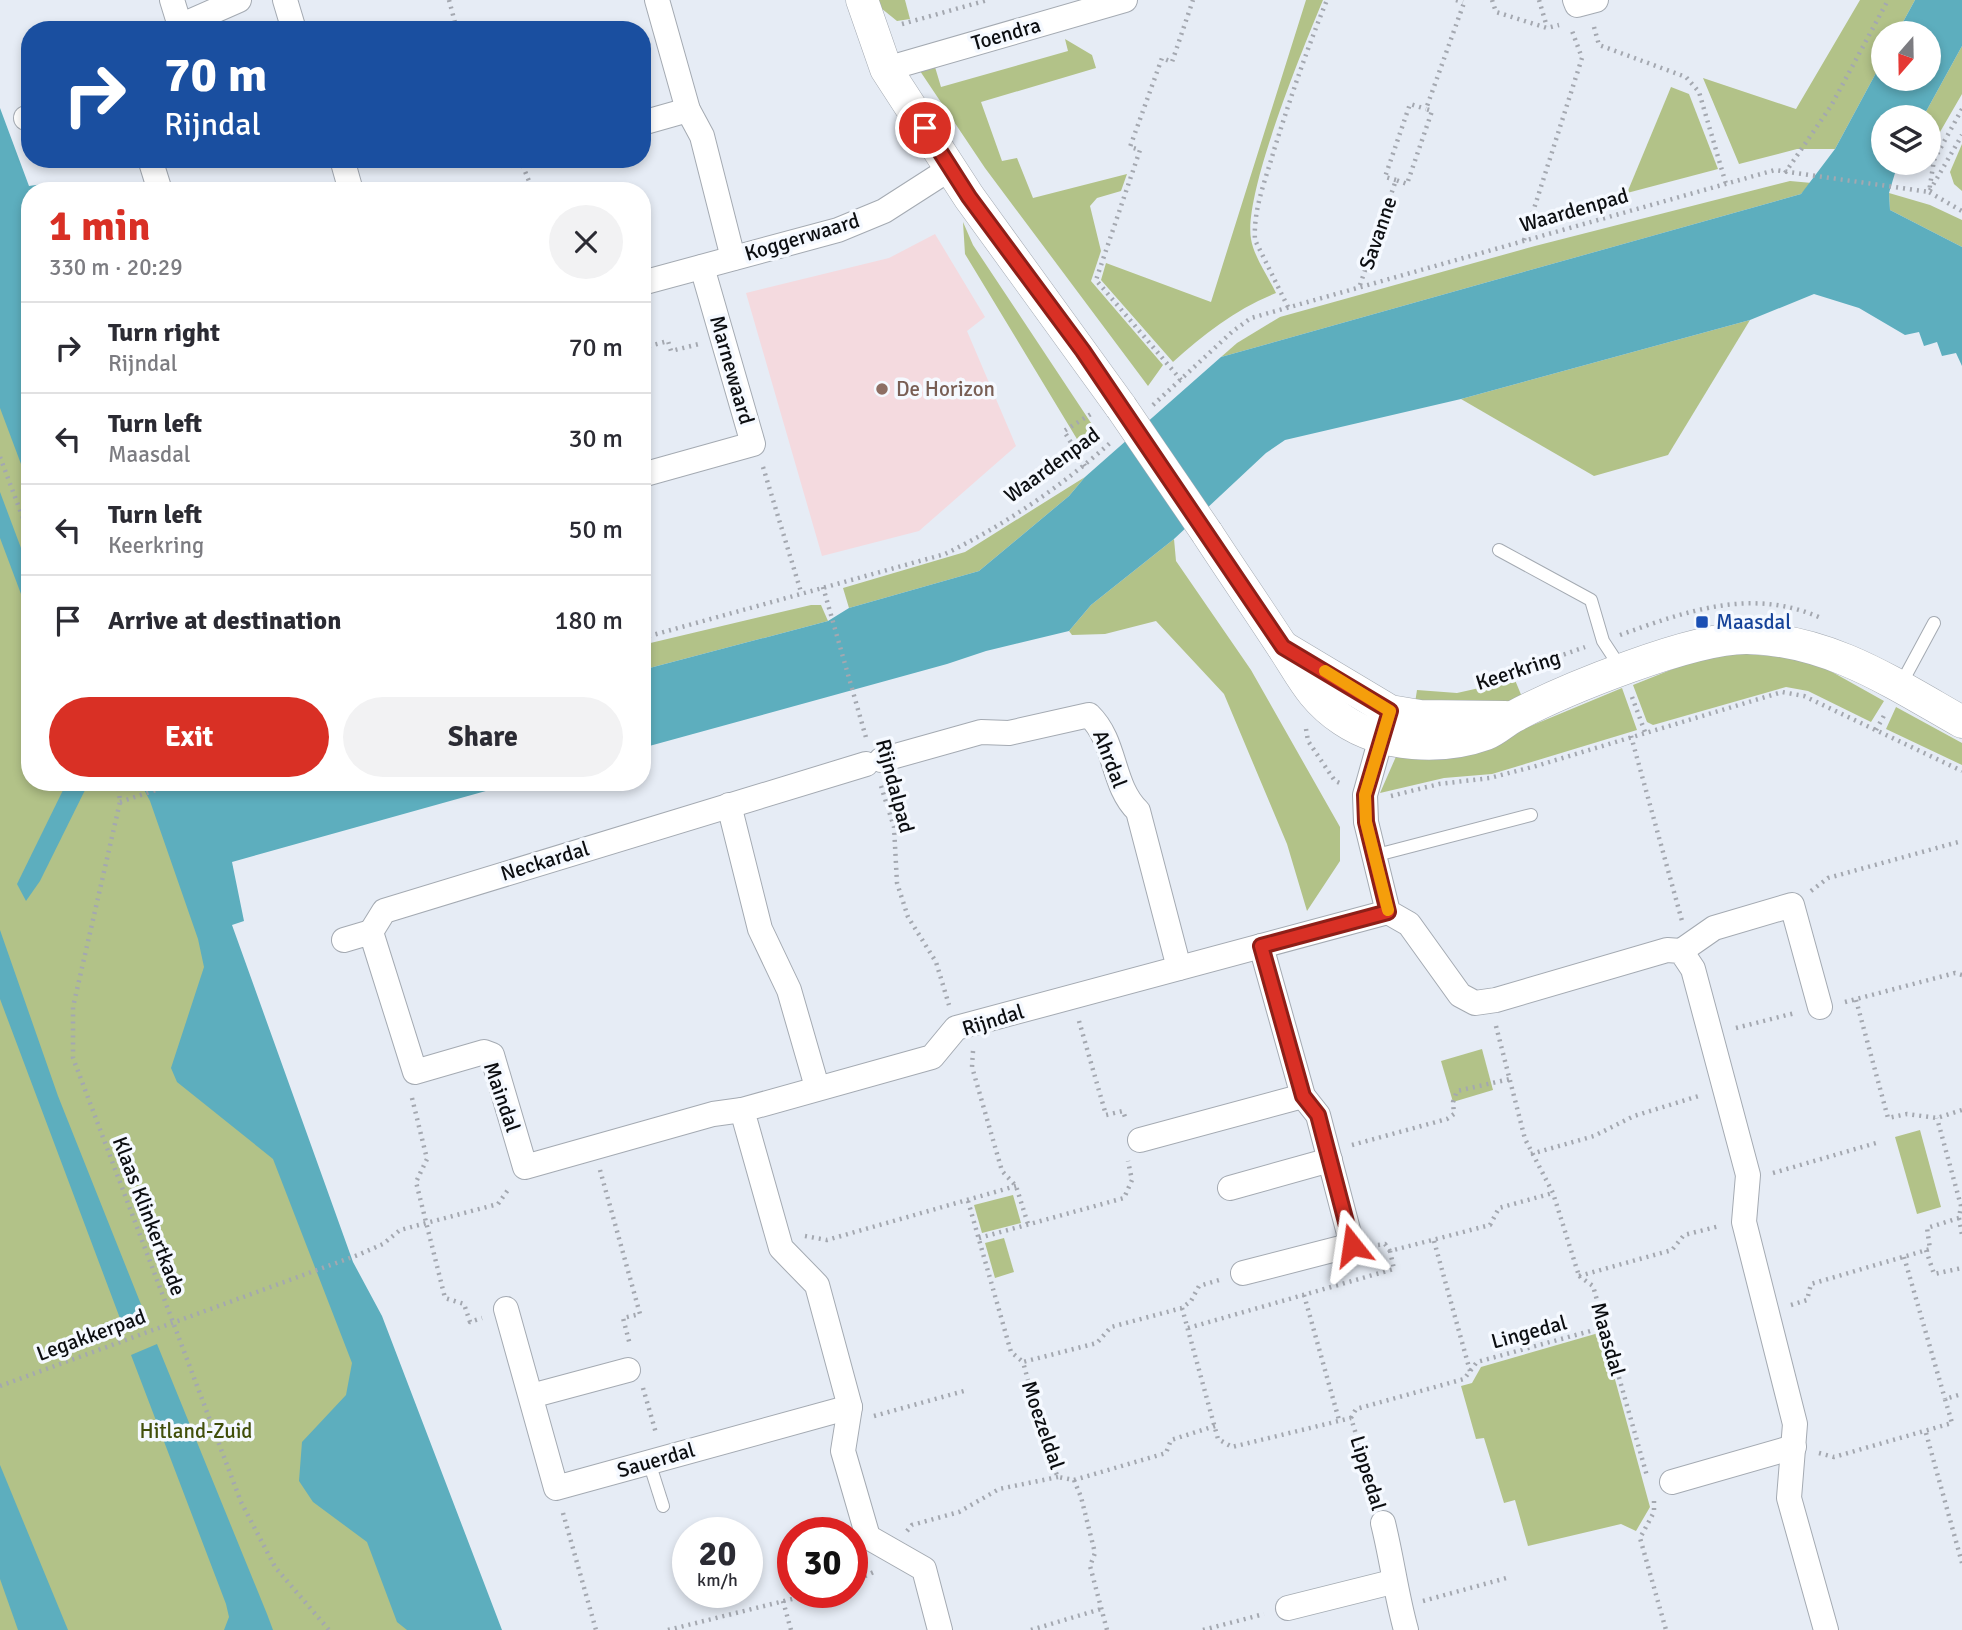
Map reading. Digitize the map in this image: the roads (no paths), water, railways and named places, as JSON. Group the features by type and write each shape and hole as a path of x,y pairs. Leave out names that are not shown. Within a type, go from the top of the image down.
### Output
{"street":[{"path":"172,0 176,21"},
{"path":"193,21 239,0"},
{"path":"285,0 291,21"},
{"path":"657,0 688,110 702,136 733,257"},
{"name":"Keerkring","path":"862,0 886,69 951,168 1132,411 1207,533 1283,647 1385,724 1420,716 1514,717 1622,670 1704,644 1746,638 1786,641 1825,649 1962,722"},
{"name":"Toendra","path":"886,69 1125,0"},
{"path":"651,120 688,110"},
{"name":"Koggerwaard","path":"651,281 838,230 884,211 951,168"},
{"name":"Marnewaard","path":"651,472 753,444 702,267"},
{"name":"Ahrdal","path":"874,762 981,732 1009,733 1089,715 1101,727 1125,798 1138,811 1179,968"},
{"path":"1385,724 1365,795 1366,822 1388,912 1409,924 1461,995 1475,1003 1489,1001 1667,950 1681,951 1714,928 1792,905 1820,1007"},
{"name":"Neckardal","path":"371,932 384,911 874,762"},
{"path":"729,805 760,929 789,990 817,1087"},
{"name":"Rijndal","path":"742,1110 932,1057 956,1028 1388,912"},
{"path":"344,940 371,932"},
{"name":"Maindal","path":"371,932 415,1072 484,1052 492,1055 525,1167 713,1114 742,1110"},
{"path":"1243,1273 1352,1245 1318,1115 1303,1096 1261,946"},
{"path":"1681,951 1693,969 1748,1180 1744,1222 1795,1424 1789,1499 1826,1630"},
{"path":"1136,1141 1303,1096"},
{"path":"742,1110 779,1243 817,1285 849,1416 843,1451 868,1537 889,1552 924,1569 940,1630"},
{"path":"1230,1188 1329,1156"},
{"path":"506,1309 531,1396 628,1370"},
{"name":"Sauerdal","path":"531,1396 556,1488 656,1460 849,1416"},
{"path":"1661,1484 1794,1447"},
{"name":"Lippedal","path":"1383,1523 1393,1564 1392,1582 1403,1619"},
{"path":"1288,1608 1392,1582"}],"lane":[{"path":"1499,550 1591,600 1603,640 1622,670"},
{"path":"1900,687 1934,623"},
{"path":"1373,856 1531,815"},
{"path":"656,1460 663,1506"}],"water":[{"path":"1915,0 1962,0 1962,46 1941,84 1941,21 1904,21"},
{"path":"1871,82 1871,91 1937,91 1930,105 1871,105 1871,175 1894,175 1889,193 1890,210 1962,247 1962,366 1956,353 1942,356 1937,342 1924,346 1919,332 1905,335 1859,308 1814,294 1750,320 1461,399 1285,440 1266,453 1174,539 1091,605 1069,631 986,651 651,746 651,668 828,621 849,608 979,571 1069,496 1085,477 1221,357 1801,194 1835,149"},
{"path":"0,108 28,182 21,182 21,464 0,408"},
{"path":"0,492 21,548 21,594 0,538"},
{"path":"63,791 85,791 40,881 26,901 17,884"},
{"path":"145,791 486,791 232,862 244,921 232,925 353,1262 382,1316 502,1630 407,1630 397,1622 367,1542 313,1502 299,1481 302,1442 346,1395 352,1363 273,1159 177,1082 171,1068 204,967 198,939"},
{"path":"0,930 58,1096 144,1312 121,1321 0,999"},
{"path":"157,1344 273,1630 224,1630 229,1617 226,1604 131,1355"},
{"path":"0,1465 68,1630 18,1630 0,1579"}],"place":[{"name":"De Horizon","path":"882,389"},
{"name":"Maasdal","path":"1702,622"}],"park label":[{"name":"Hitland-Zuid","path":"196,1431"}]}
